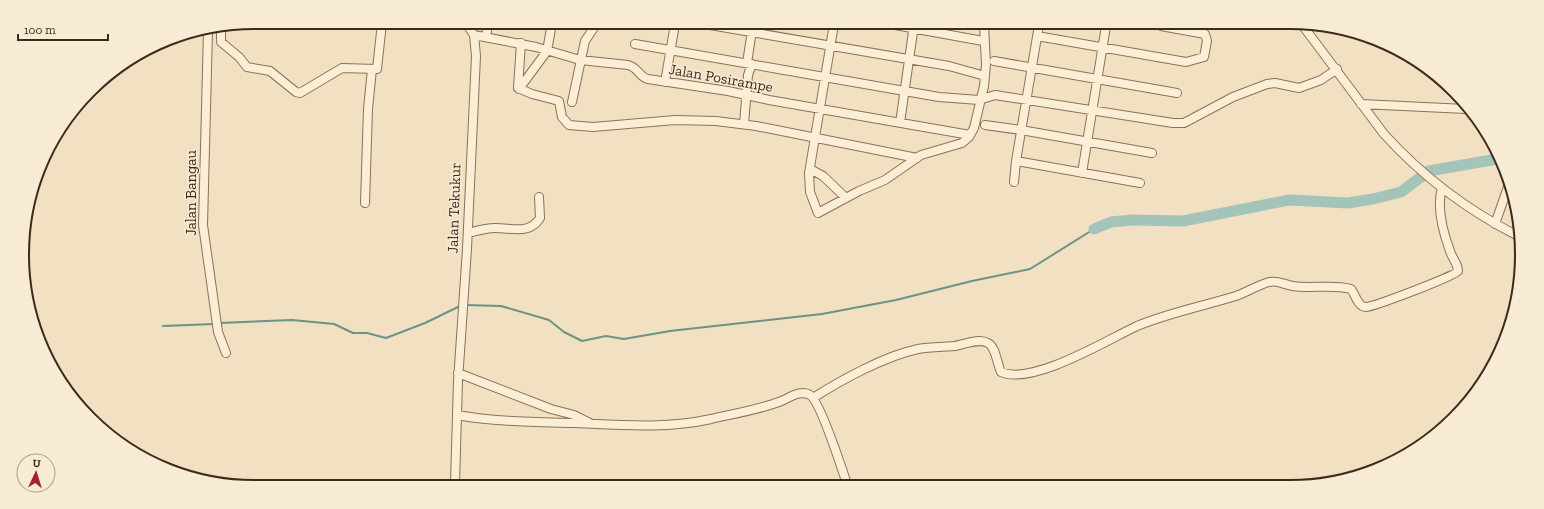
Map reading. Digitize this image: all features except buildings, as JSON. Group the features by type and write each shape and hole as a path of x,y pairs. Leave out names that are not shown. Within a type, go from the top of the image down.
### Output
{"street":[{"path":"220,32 221,42 239,57 247,67 270,71 298,93 342,68 372,69 378,67 381,29"},
{"path":"470,29 474,35"},
{"path":"486,37 487,29"},
{"path":"519,89 547,51 551,29"},
{"path":"572,102 580,60 588,34 592,29"},
{"path":"665,82 674,29"},
{"path":"744,124 752,29"},
{"path":"756,29 831,46 949,66 985,76"},
{"path":"833,29 824,77 810,169 810,192 818,213 885,180 930,151 962,143 970,135 977,116 979,100 984,86 986,64 983,41 984,29"},
{"path":"900,123 914,29"},
{"path":"924,29 983,41"},
{"path":"1014,182 1016,160 1038,29"},
{"path":"1082,172 1101,48 1105,29"},
{"path":"1036,36 1186,62 1204,57 1207,41 1205,34 1178,29"},
{"path":"1306,29 1337,69 1384,134 1414,164 1434,182 1476,213 1514,234"},
{"name":"Jalan Bangau","path":"208,34 203,225 218,332 226,353"},
{"name":"Jalan Posirampe","path":"474,35 521,43 580,60 628,65 638,70 644,78 747,94 760,99 970,135"},
{"name":"Jalan Tekukur","path":"455,480 458,377 468,233 476,56 474,35"},
{"path":"519,89 521,43"},
{"path":"635,44 749,63 905,92 939,97 979,100 995,95 1173,124 1184,123 1233,97 1267,84 1275,83 1299,88 1321,80 1337,69"},
{"path":"994,62 1097,78 1177,93"},
{"path":"365,203 368,109 372,69"},
{"path":"519,89 559,101 562,117 569,125 573,126 636,125 685,120 744,124 917,158"},
{"path":"1361,104 1461,109"},
{"path":"985,125 1152,153"},
{"path":"1016,160 1140,183"},
{"path":"810,169 824,176 846,198"},
{"path":"813,398 841,380 899,355 918,349 956,346 978,341 986,342 992,346 1002,372 1009,376 1019,376 1063,363 1138,326 1237,296 1270,282 1280,282 1292,286 1318,288 1344,287 1351,289 1361,305 1366,307 1386,302 1458,272 1450,251 1440,209 1439,199 1442,188"},
{"path":"1495,224 1506,193"},
{"path":"468,233 494,228 520,230 534,226 540,218 539,197"},
{"path":"458,377 547,408 574,414 590,424"},
{"path":"457,416 490,420 590,424 685,424 778,402 797,394 808,394 813,398 821,412 846,480"}],"waterway":[{"path":"1094,229 1111,222 1132,220 1183,221 1289,200 1348,203 1373,199 1401,192 1429,171 1494,160"},
{"path":"465,305 501,306 549,320 564,332 582,341 606,336 624,339 670,331 822,314 896,300 972,281 1030,269 1094,229"},
{"path":"219,323 292,320 334,324 353,333 367,333 386,338 425,323 460,306"},
{"path":"163,326 214,324"}]}
